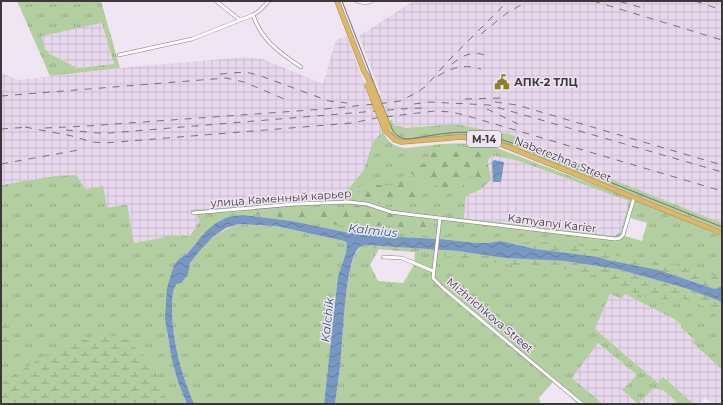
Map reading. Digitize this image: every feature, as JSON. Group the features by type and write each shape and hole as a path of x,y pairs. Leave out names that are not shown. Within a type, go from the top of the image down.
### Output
{"highway":[{"name":"Naberezhna Street","path":"337,1 387,129 397,142 405,143 456,137 487,140 513,149 722,234"}],"street":[{"path":"216,1 240,20"},
{"path":"119,55 192,39 252,15 259,11 269,1"},
{"path":"358,1 365,3 372,1"},
{"path":"252,15 255,22 273,47 301,67"},
{"name":"Kamyanyi Karier","path":"440,218 618,239 623,235 634,198"},
{"name":"улица Каменный карьер","path":"193,213 295,204 349,202 368,204 391,212 440,218"},
{"path":"383,257 402,258 433,271 440,218"},
{"name":"Mizhrichkova Street","path":"433,271 433,278 444,289 582,404"}],"shaded area":[{"path":"722,1 722,223 609,178 512,135 455,124 404,128 394,126 392,120 379,123 383,132 373,141 364,170 343,195 343,200 190,211 200,220 190,236 167,235 161,238 134,243 127,204 107,208 86,190 76,175 55,176 1,185 1,73 19,80 120,68 246,57 263,59 323,84 336,40 347,36 369,96 381,94 359,36 412,2"},
{"path":"102,23 115,64 79,68 50,54 45,49 42,36"},
{"path":"492,156 519,161 629,201 621,231 615,236 464,218 466,195 481,189 489,159"},
{"path":"610,294 625,294 676,320 681,325 681,328 695,340 693,343 722,370 722,404 713,404 705,397 699,404 694,404 663,378 658,383 595,329"},
{"path":"598,343 637,375 622,390 638,404 603,404 572,378"},
{"path":"652,389 663,390 679,404 639,404"}],"green space":[{"path":"17,1 101,1 120,68 50,76","holes":["102,23 114,64 78,68 50,54 45,49 42,36"]},
{"path":"392,120 394,126 401,126 404,128 455,124 512,135 609,178 722,223 722,230 499,141 483,138 398,140 393,136 387,121"},
{"path":"383,132 387,139 392,143 406,148 463,143 497,148 634,200 722,236 722,286 501,241 477,243 442,239 350,233 292,221 243,215 196,242 187,254 180,258 167,288 167,334 178,382 187,404 1,404 1,185 55,176 76,175 86,190 103,186 107,208 127,204 134,243 161,238 167,235 190,236 200,220 190,210 343,200 343,195 364,170 373,141","holes":["492,156 519,161 629,201 621,231 615,236 464,218 466,196 481,189 491,180 488,162","630,218 647,223 642,241 625,236"]},
{"path":"460,146 480,147 491,151 487,161 485,180 483,182 469,176 460,188 453,190 446,189 416,178 408,167 407,162 409,161 422,165 432,153"},
{"path":"404,175 409,176 419,188 418,197 412,202 401,201 388,205 356,199 353,197 353,192 358,187 367,184 392,185"},
{"path":"352,205 430,220 432,223 432,234 428,236 406,232 388,225 360,228 255,214 245,214 242,212 244,210 291,207 329,210"},
{"path":"239,224 276,226 344,241 347,243 346,253 338,276 324,404 194,404 178,357 172,320 172,292 177,283 188,274 190,263 200,249 218,234"},
{"path":"527,242 582,246 623,258 651,260 669,264 722,279 722,286 715,289 657,270 593,256 515,245"},
{"path":"366,245 458,251 547,260 722,302 722,370 692,342 695,340 681,328 681,325 676,320 625,294 622,299 610,294 595,329 658,383 663,377 694,404 679,404 663,390 653,389 638,404 622,390 637,375 598,343 572,378 603,404 579,404 553,382 539,398 541,404 335,404 340,367 345,298 351,265 361,247","holes":["379,249 415,252 414,265 403,283 378,281 370,265"]},
{"path":"366,245 458,251 506,258 564,261 617,269 685,288 722,302 722,315 695,302 684,299 654,299 643,297 606,279 578,271 519,266 425,253 379,249 371,248"},
{"path":"1,312 10,317 12,327 9,343 1,357"},
{"path":"102,333 127,340 151,362 168,404 1,404 1,383 54,350"}],"water":[{"path":"494,160 504,162 501,182 493,182 492,162"},
{"path":"243,215 292,221 350,233 477,243 501,241 535,249 598,257 658,270 715,289 722,286 722,302 685,288 617,269 564,261 506,258 458,251 366,245 360,247 355,254 351,265 344,315 340,367 335,404 324,404 338,276 346,253 347,243 344,241 276,226 239,224 226,228 213,237 202,248 190,263 188,274 181,283 176,284 174,289 172,298 172,320 178,357 194,404 187,404 178,382 172,360 165,319 167,288 174,265 180,258 187,254 205,232 216,223 228,217"}],"tram line":[{"path":"342,1 391,127 398,136 409,139 468,132 494,137 722,227"}],"railway":[{"path":"45,128 325,109 400,101 426,86 449,60 508,1"},
{"path":"481,34 507,13 528,1"},
{"path":"593,1 722,40"},
{"path":"606,1 622,2 643,8"},
{"path":"695,1 722,10"},
{"path":"452,64 467,55 475,53 485,55"},
{"path":"438,76 448,70 459,67 475,67 481,69"},
{"path":"220,74 245,72 258,75 329,101 347,103"},
{"path":"1,96 226,78 244,82 289,101"},
{"path":"465,99 501,98"},
{"path":"414,104 429,102 489,105 722,172"},
{"path":"495,102 517,105 722,165"},
{"path":"66,130 110,133 422,108"},
{"path":"487,109 518,124"},
{"path":"25,127 72,136 92,142 105,143 352,123 376,118 435,111 452,112 722,191"},
{"path":"1,129 29,127"},
{"path":"1,164 84,149"}],"place":[{"name":"АПК-2 ТЛЦ","path":"502,82"}],"water label":[{"name":"Kalmius","path":"373,230"},
{"name":"Kalchik","path":"327,320"}]}
